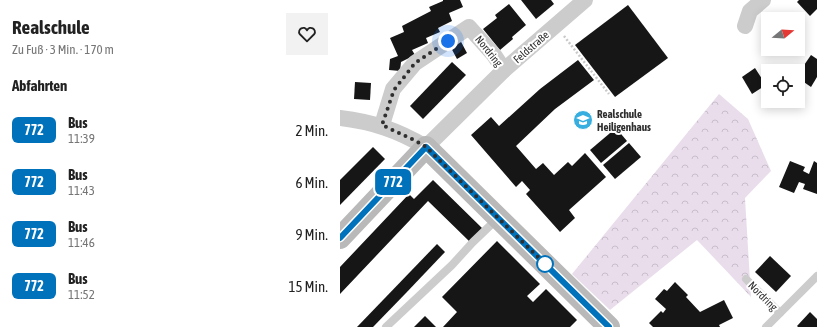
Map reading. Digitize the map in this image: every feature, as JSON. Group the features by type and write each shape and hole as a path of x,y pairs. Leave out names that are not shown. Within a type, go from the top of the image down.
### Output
{"street":[{"name":"Feldstraße","path":"426,147 504,70 585,0"},
{"path":"745,26 750,11 763,0"},
{"name":"Nordring","path":"382,125 394,90 415,63 469,27 494,55 504,70"},
{"path":"340,118 360,120 382,125 426,147 609,327"},
{"path":"340,238 426,147"}],"lane":[{"path":"386,327 498,219"},
{"name":"Nordring","path":"766,327 817,276"},
{"name":"Nordring","path":"746,279 780,313"}],"path":[{"path":"564,36 609,94"}],"green space":[{"path":"719,94 748,119 771,171 745,198 751,297 697,240 610,310 572,274"}],"building":[{"path":"443,0 460,0 463,7 449,13 452,21 438,28 440,32 426,38 428,43 412,50 415,55 401,62 400,71 389,70 390,59 398,56 390,38 404,32 402,26 431,11 429,7"},
{"path":"521,0 551,0 554,4 536,19"},
{"path":"799,0 817,0 817,9 810,16 797,2"},
{"path":"509,4 526,25 500,50 483,29 497,18 495,15"},
{"path":"628,5 668,58 615,97 575,45"},
{"path":"459,38 467,53 457,59 449,44"},
{"path":"811,55 817,59 817,77 811,87 805,83 805,64"},
{"path":"578,60 594,80 555,109 516,146 536,169 543,163 554,175 568,162 572,166 585,153 606,177 569,210 575,218 560,232 526,194 530,190 522,181 516,187 471,135 491,117 499,126 540,89"},
{"path":"452,62 466,75 423,119 410,106"},
{"path":"755,68 761,77 761,88 752,94 742,77"},
{"path":"355,82 371,83 370,100 354,99"},
{"path":"616,128 627,141 601,163 590,150"},
{"path":"629,143 641,157 615,179 603,165"},
{"path":"373,147 385,159 340,205 340,180"},
{"path":"790,161 805,167 803,171 809,174 814,161 817,163 817,194 803,189 805,184 799,182 794,193 779,187"},
{"path":"433,180 483,229 470,242 428,201 340,294 340,267 409,194 414,199"},
{"path":"497,241 540,284 527,296 533,302 546,289 577,320 570,327 443,327 457,312 442,297"},
{"path":"437,244 445,252 406,293 373,327 357,327"},
{"path":"770,256 791,276 776,292 755,272"},
{"path":"675,282 688,295 686,297 700,312 724,300 733,318 719,325 720,327 653,327 649,323 661,311 663,313 666,309 655,299 664,289 667,291"},
{"path":"810,312 817,319 817,327 798,327 797,326"},
{"path":"425,316 436,327 414,327"}],"bus line":[{"name":"772","path":"340,238 426,147 609,327"}],"place":[{"name":"Realschule Heiligenhaus","path":"583,120"}],"route":[{"path":"448,41 415,63 394,90 382,125 426,147 545,264"}]}
